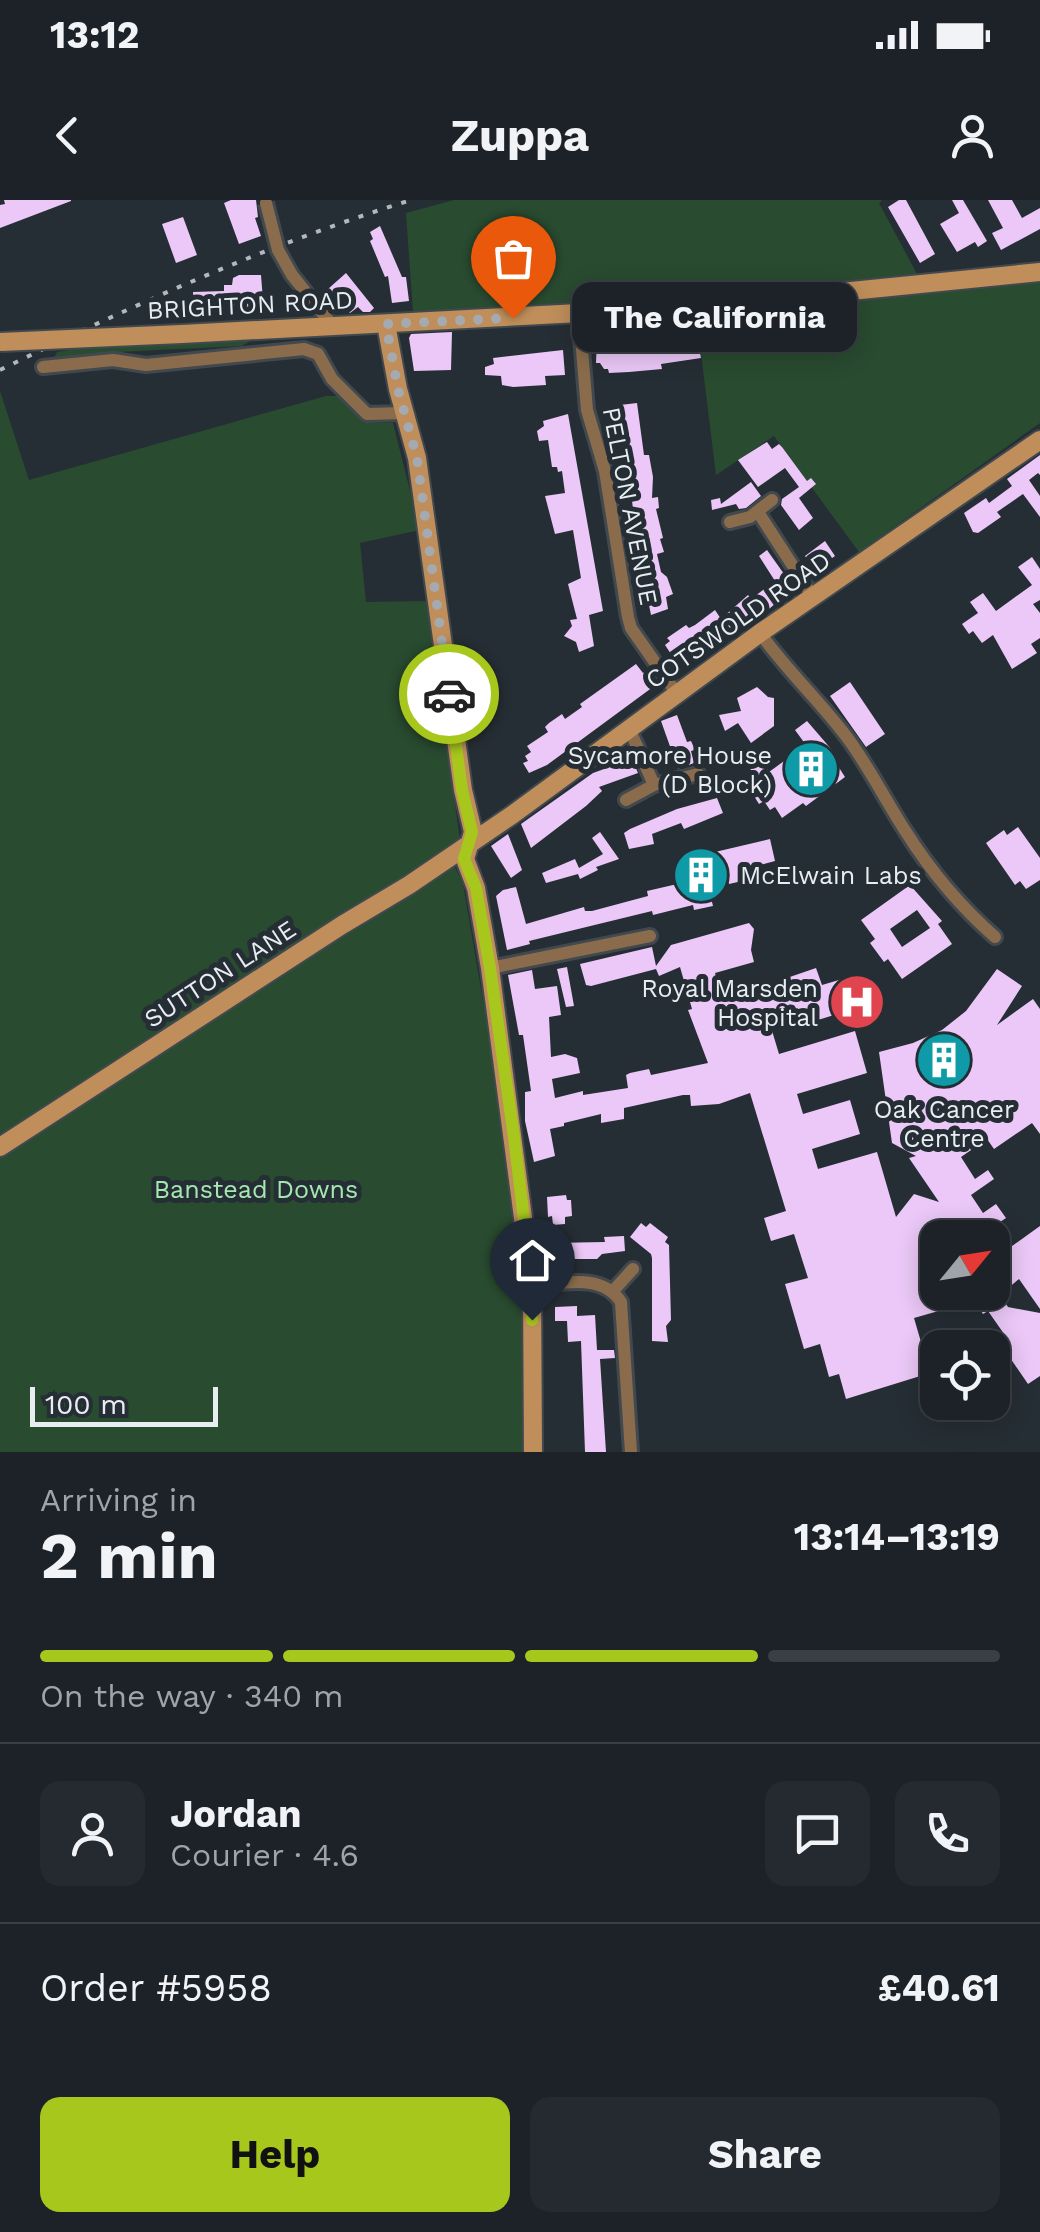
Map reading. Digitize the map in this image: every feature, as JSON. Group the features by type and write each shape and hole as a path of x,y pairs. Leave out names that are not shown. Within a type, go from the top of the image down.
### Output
{"main road":[{"name":"BRIGHTON ROAD","path":"0,342 580,313 1040,272"},
{"path":"386,324 417,458 462,790 472,832 464,859 476,888 490,968 532,1286 532,1452"},
{"name":"COTSWOLD ROAD","path":"468,845 812,596 1040,440"},
{"name":"SUTTON LANE","path":"0,1147 468,845"}],"street":[{"path":"266,201 278,250 292,275 332,325"},
{"name":"PELTON AVENUE","path":"580,313 587,410 605,472 628,617 677,694"},
{"path":"43,367 113,360 146,365 304,349 318,354 332,379 368,414 404,413"},
{"path":"730,522 758,512 772,500"},
{"path":"758,512 812,596"},
{"path":"760,633 788,672 821,704 850,741 923,856 973,917 995,937"},
{"path":"629,728 654,785"},
{"path":"626,800 654,785 698,774"},
{"path":"490,968 650,936"},
{"path":"613,1292 633,1270"},
{"path":"532,1286 596,1283 613,1292 621,1302 631,1452"}],"green space":[{"path":"454,200 882,200 879,203 917,274 679,298 425,315 413,312 406,213"},
{"path":"1040,272 1040,423 859,552 774,436 716,475 695,305"},
{"path":"252,340 242,346 53,360 57,352 98,345"},
{"name":"Banstead Downs","path":"0,391 29,480 326,396 337,396 369,423 393,423 420,530 360,543 366,602 427,601 460,840 447,850 463,884 532,1286 533,1452 0,1452"}],"building":[{"path":"4,200 71,201 0,228 0,205 5,204"},
{"path":"256,200 255,218 261,236 239,244 224,203"},
{"path":"906,200 935,254 920,263 888,207"},
{"path":"952,200 963,200 987,241 978,247 975,242 957,252 940,224 959,213"},
{"path":"988,200 1012,200 1022,218 1040,208 1040,229 1001,250 992,233 1003,228"},
{"path":"183,217 197,255 176,263 162,224"},
{"path":"380,226 402,277 406,277 409,301 392,303 388,276 385,277 370,241 370,232"},
{"path":"346,273 374,308 370,312 358,307 350,313 328,289"},
{"path":"261,275 264,313 194,314 193,292 224,291 224,285 232,285 233,278"},
{"path":"692,324 694,344 698,343 701,358 661,364 662,369 609,373 596,363 597,337 676,330 679,340"},
{"path":"452,332 451,370 414,371 411,334"},
{"path":"563,350 565,375 545,376 546,385 513,387 502,385 501,376 485,375 485,367 494,364 493,358"},
{"path":"637,403 644,455 649,455 653,477 652,498 658,497 656,509 664,552 657,554 673,594 666,597 668,609 651,615 638,549 620,405"},
{"path":"568,414 603,611 589,615 594,646 579,652 576,642 564,636 572,626 570,620 577,619 568,584 581,578 573,530 555,534 545,496 565,493 562,471 552,467 548,440 539,441 537,431 544,426 543,421"},
{"path":"767,442 772,449 779,444 807,481 811,478 816,484 799,498 813,518 799,530 781,505 782,499 799,487 785,468 758,487 738,460"},
{"path":"1040,455 1040,475 1029,480 1040,496 1040,517 1023,494 997,512 1001,517 978,533 973,532 964,513 986,498 989,503 1012,486 1007,479"},
{"path":"751,482 761,496 746,508 739,509 736,504 712,510 711,500 720,498 721,504"},
{"path":"825,541 835,556 815,570 805,556"},
{"path":"767,550 794,588 752,623 749,618 676,670 667,656 671,654 665,645 670,641 667,638 715,610 721,619 748,595 751,599 775,581 759,556"},
{"path":"1032,557 1040,569 1040,600 1033,604 1040,613 1040,638 1031,644 1037,653 1012,669 993,635 982,643 962,624 978,613 970,602 983,593 996,611 1032,585 1018,567"},
{"path":"636,664 643,673 648,669 657,684 547,765 529,773 523,763 531,752 527,746 548,732 545,727 562,714 565,719"},
{"path":"850,682 885,734 866,747 830,696"},
{"path":"757,687 774,698 774,726 751,743 738,723 725,731 719,715 741,711 737,698"},
{"path":"677,715 687,742 691,741 695,750 691,751 694,763 678,769 661,721"},
{"name":"Sycamore House (D Block)","path":"807,721 832,750 829,752 845,777 806,806 803,803 782,818 775,807 770,810 764,801 759,804 754,796 762,785 746,763 757,755 769,772 806,745 795,730"},
{"path":"632,759 638,773 599,787 602,791 586,806 531,848 521,824 593,773"},
{"path":"717,798 723,813 684,829 681,823 652,834 654,844 629,849 624,833 630,829 677,809"},
{"path":"1018,827 1040,858 1040,880 1026,889 1020,881 1015,885 986,843 1004,830 1007,835"},
{"path":"600,832 619,859 596,867 598,870 580,879 578,874 546,883 542,873 575,859 579,868 603,854 592,838"},
{"path":"508,834 522,870 511,878 491,846"},
{"path":"770,839 775,861 757,866 760,877 729,884 726,873 706,878 713,906 694,910 693,905 653,915 652,911 507,950 496,896 503,890 516,887 526,924 584,907 585,911 592,911 648,896 647,891 686,882 681,860"},
{"path":"910,885 942,921 938,924 952,944 902,979 870,943 875,939 861,920","holes":["917,910 930,928 902,947 890,929"]},
{"path":"749,923 754,929 754,962 715,973 723,1000 816,968 822,985 859,974 870,1012 849,1018 847,1011 805,1024 802,1014 770,1024 779,1054 855,1031 867,1073 797,1094 803,1114 850,1100 860,1134 812,1149 818,1169 877,1152 896,1217 914,1194 939,1202 909,1158 916,1156 892,1143 879,1052 942,1030 966,1011 997,969 1022,986 997,1025 1033,999 1040,1009 1040,1134 1032,1123 994,1149 987,1139 961,1157 975,1179 988,1170 994,1179 971,1195 983,1213 996,1204 1006,1218 920,1220 920,1310 942,1310 914,1318 920,1339 920,1376 846,1399 839,1374 829,1377 820,1344 804,1349 785,1284 808,1278 794,1234 771,1241 764,1218 786,1211 750,1093 719,1104 691,1106 690,1095 683,1095 624,1108 624,1119 601,1123 601,1114 564,1123 550,1129 555,1156 534,1162 525,1121 525,1092 531,1091 523,1035 519,1035 508,975 532,970 535,989 557,986 561,1015 549,1017 551,1057 565,1054 577,1058 580,1073 552,1079 555,1098 583,1091 583,1095 628,1088 626,1075 630,1073 649,1069 651,1075 708,1063 688,1010 692,1009 680,967 659,976 656,969 591,986 586,985 580,964 652,947 656,966 671,945"},
{"path":"567,967 574,1006 566,1007 557,969"},
{"path":"566,1195 571,1200 572,1216 565,1217 565,1224 553,1225 552,1216 548,1217 547,1197"},
{"path":"641,1223 646,1227 650,1223 668,1237 668,1342 652,1341 652,1258 630,1237"},
{"path":"1040,1226 1040,1309 1019,1279 1010,1287 1010,1243 1012,1246"},
{"path":"624,1236 625,1251 602,1254 597,1259 555,1259 553,1254 553,1243 605,1242 604,1237"},
{"path":"577,1306 577,1316 595,1315 597,1350 614,1350 615,1358 600,1359 606,1452 585,1452 581,1341 568,1342 567,1321 555,1321 555,1307"},
{"path":"1010,1307 1040,1313 1040,1376 1028,1384 1010,1358 1010,1330 1001,1330 988,1311 983,1314 980,1310"}],"railway":[{"path":"0,370 202,277 411,200"}],"way so far":[{"path":"449,694 417,458 386,324 513,318"}],"place":[{"name":"The California","path":"513,318"},
{"name":"Sycamore House (D Block)","path":"811,769"},
{"name":"McElwain Labs","path":"701,875"},
{"name":"Royal Marsden Hospital","path":"857,1002"},
{"name":"Oak Cancer Centre","path":"944,1060"}],"route":[{"path":"449,694 472,832 464,859 476,888 490,968 532,1286 532,1320"}]}
